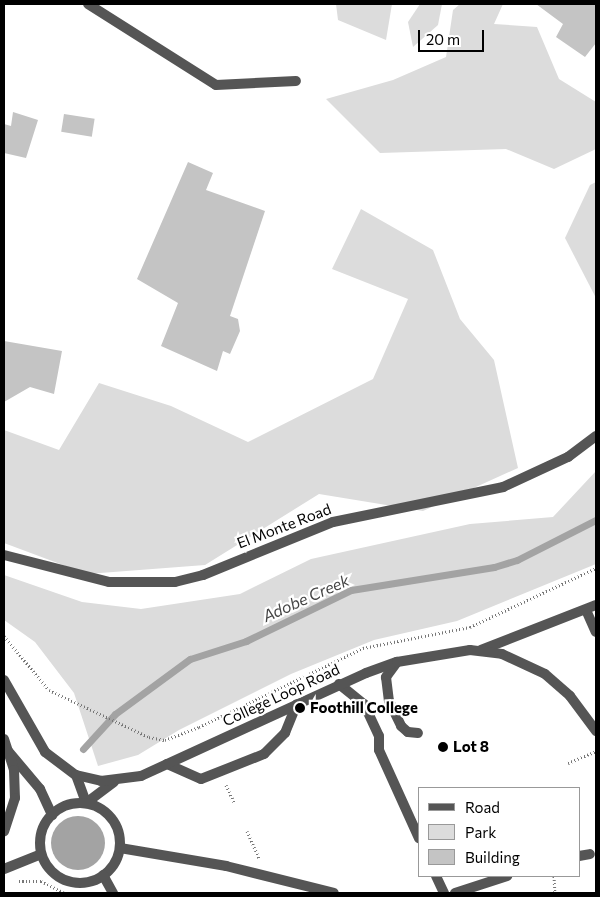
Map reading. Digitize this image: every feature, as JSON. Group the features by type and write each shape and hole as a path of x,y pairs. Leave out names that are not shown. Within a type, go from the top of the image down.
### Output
{"street":[{"path":"88,4 216,85 296,81"},
{"name":"El Monte Road","path":"4,555 109,582 175,582 203,575 333,522 503,487 568,457 596,436"},
{"path":"481,650 596,605"},
{"path":"586,610 596,632"},
{"name":"College Loop Road","path":"4,680 36,740 60,766 76,775 114,782 167,764 339,684 397,662 481,650 502,654 545,674 570,696 596,731"},
{"path":"397,662 386,677 389,701 401,726 408,732 418,733"},
{"path":"339,684 364,704 379,736 379,750 418,836"},
{"path":"167,764 201,779 264,754 285,733 297,704"},
{"path":"4,739 8,751 15,798 4,831"},
{"path":"8,751 40,789 52,815"},
{"path":"76,775 86,803 113,819 120,848 112,866 103,875 85,882 67,881 52,871 41,854 41,832 52,815 66,805 86,803 114,782"},
{"path":"120,848 226,866 334,893"},
{"path":"4,869 41,854"},
{"path":"580,856 590,854"},
{"path":"103,875 112,893"},
{"path":"436,877 444,893"},
{"path":"455,893 504,877"}],"path":[{"path":"4,636 48,690 149,737"},
{"path":"568,763 596,751"},
{"path":"247,831 260,862"},
{"path":"554,877 554,893"},
{"path":"11,883 40,881 65,893"}],"green space":[{"path":"336,4 392,4 386,40 338,20"},
{"path":"420,4 442,4 438,25 413,47 408,22"},
{"path":"460,4 503,4 494,24 537,27 559,79 596,102 596,149 554,169 506,149 380,153 326,99 393,80 446,57 453,10"},
{"path":"596,182 596,298 565,238 590,185"},
{"path":"361,209 433,250 460,319 494,360 518,468 423,511 319,494 205,565 87,574 4,543 4,430 59,450 99,383 171,406 248,442 373,379 408,299 332,269"},
{"path":"596,471 596,564 457,621 374,640 291,674 179,730 138,755 98,766 74,693 35,642 4,620 4,575 82,602 141,609 240,594 311,559 470,524 553,517"}],"shaded area":[{"path":"73,816 83,816 93,820 101,828 105,843 101,858 93,866 83,870 73,870 63,866 55,858 51,848 51,838 55,828 63,820"}],"building":[{"path":"536,4 596,4 596,43 585,57 556,37 563,24"},
{"path":"13,112 38,120 26,158 4,153 4,124 11,126"},
{"path":"64,114 95,119 92,137 61,132"},
{"path":"188,162 213,173 206,190 265,211 230,316 238,319 240,331 230,354 223,351 217,371 161,346 178,303 137,279"},
{"path":"4,341 62,351 54,394 30,387 4,402"}],"waterway":[{"name":"Adobe Creek","path":"83,749 115,714 190,659 246,641 351,590 494,567 517,560 596,520"}],"place":[{"name":"Foothill College","path":"300,708"},
{"name":"Lot 8","path":"443,747"}]}
